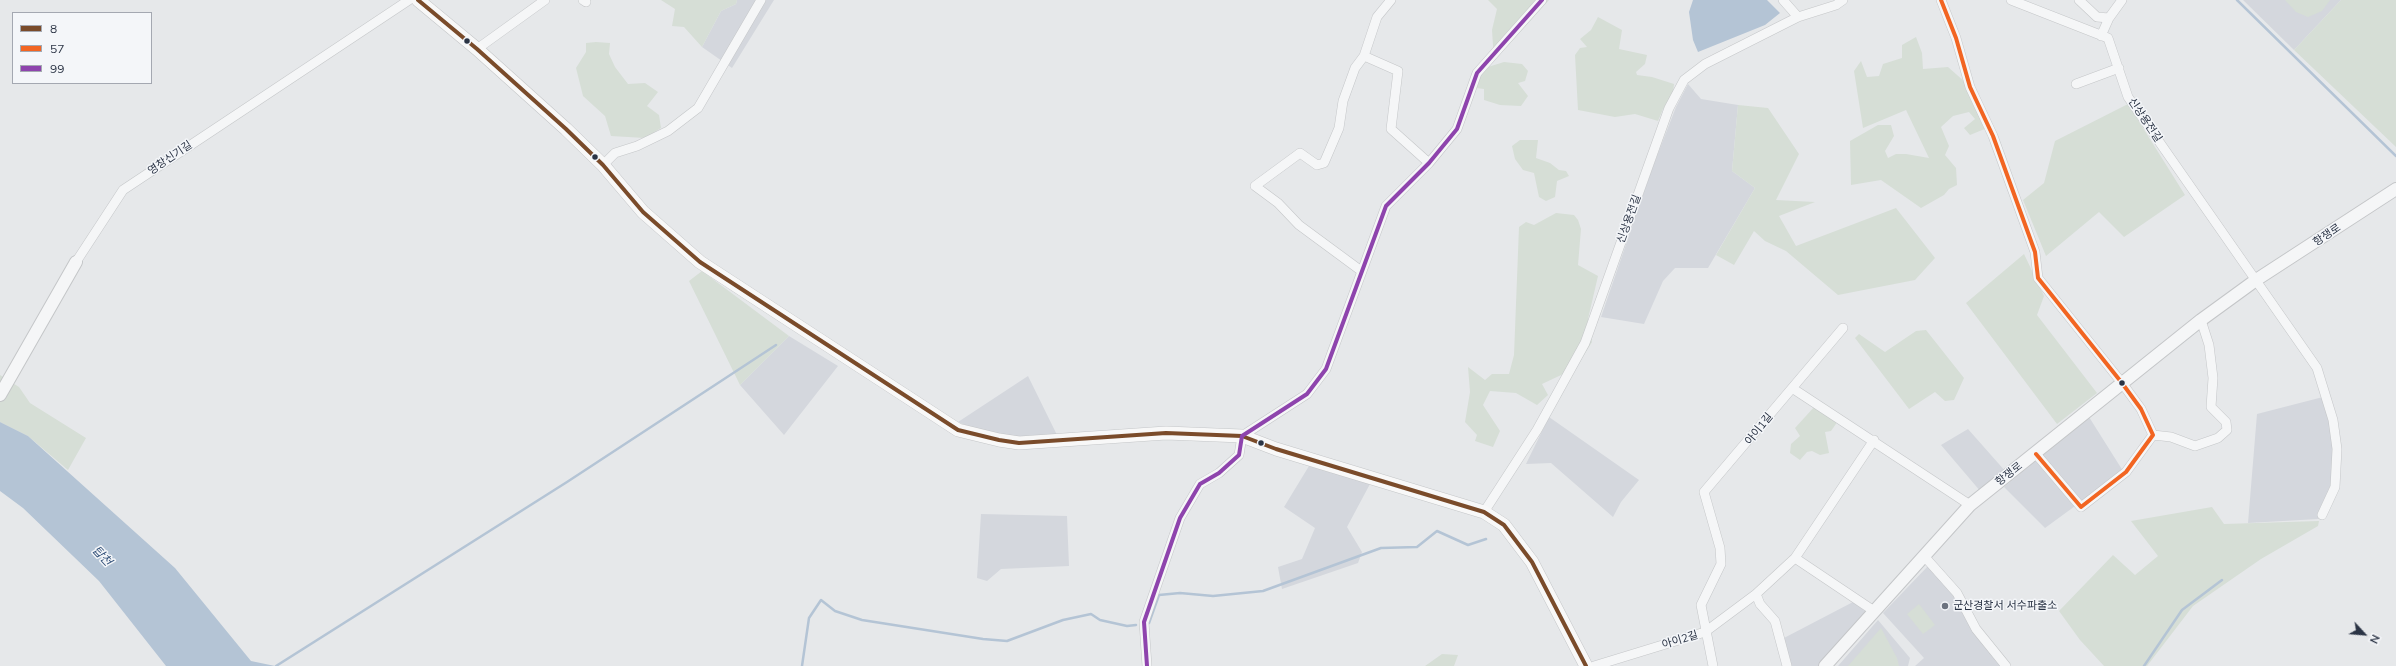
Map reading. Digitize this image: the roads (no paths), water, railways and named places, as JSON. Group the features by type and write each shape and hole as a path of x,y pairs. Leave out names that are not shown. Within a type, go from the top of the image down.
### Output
{"main road":[{"path":"418,0 477,49 602,165 643,212 700,262 958,430 999,440 1019,443 1166,433 1242,436 1276,449 1484,512 1504,525 1532,562 1586,666"}],"street":[{"name":"영창신기길","path":"3,391 76,262 123,190 409,0"},
{"path":"477,49 545,0"},
{"path":"602,165 615,153 668,131 698,108 761,0"},
{"path":"1360,270 1299,225 1278,203 1255,186 1300,153 1317,165 1324,164 1339,128 1343,100 1355,68 1364,56 1377,17 1391,0"},
{"path":"1147,666 1144,622 1180,518 1200,484 1219,473 1239,455 1242,436 1307,394 1326,369 1360,270 1386,206 1429,163 1457,128 1477,73 1542,0"},
{"path":"1783,0 1798,17"},
{"name":"신상용전길","path":"1484,512 1537,430 1585,343 1669,108 1684,80 1705,64 1823,4 1843,0"},
{"path":"1941,0 1956,38 1968,81 1993,136 2035,252 2038,278 2122,383 2141,409 2153,435"},
{"path":"2011,0 2101,36 2109,18 2122,0"},
{"path":"2079,0 2098,16 2109,18"},
{"name":"신상용전길","path":"2101,36 2108,38 2128,97 2256,280"},
{"path":"1364,56 1398,71 1391,129 1429,163"},
{"path":"2076,84 2118,68"},
{"name":"항쟁로","path":"1825,666 1970,505 2036,454 2201,320 2256,280 2396,189"},
{"path":"2256,280 2317,368 2333,420 2337,449 2335,487 2322,515"},
{"path":"2153,435 2171,437 2194,446 2218,438 2227,430 2226,422 2211,407 2213,378 2210,345 2201,320"},
{"path":"1843,328 1792,388 1874,440 1970,505"},
{"name":"아이1길","path":"1713,666 1705,632 1701,604 1721,564 1720,548 1704,492 1746,445 1792,388"},
{"path":"2036,454 2081,507 2126,472 2153,435"},
{"name":"아이2길","path":"1594,666 1705,632 1756,594 1796,558 1874,440"},
{"path":"1924,556 1957,593 1976,629 2006,666"},
{"path":"1796,558 1874,611"},
{"path":"1756,594 1760,604 1775,621 1787,666"}],"water":[{"path":"1693,0 1767,0 1780,13 1765,25 1698,52 1693,40 1689,12"},
{"name":"탑천","path":"0,422 28,436 175,568 251,661 275,666 166,666 99,581 23,508 0,491"}],"waterway":[{"path":"2237,0 2396,156"},
{"path":"276,666 567,482 776,345"},
{"path":"1149,623 1159,595 1180,593 1213,596 1263,591 1381,548 1417,547 1437,531 1468,545 1486,539"},
{"path":"2144,666 2182,610 2222,580"},
{"path":"802,666 809,618 821,600 835,611 862,620 983,639 1007,641 1063,620 1091,614 1100,620 1127,626 1136,625"}],"place":[{"name":"군산경찰서 서수파출소","path":"1945,606"}]}
